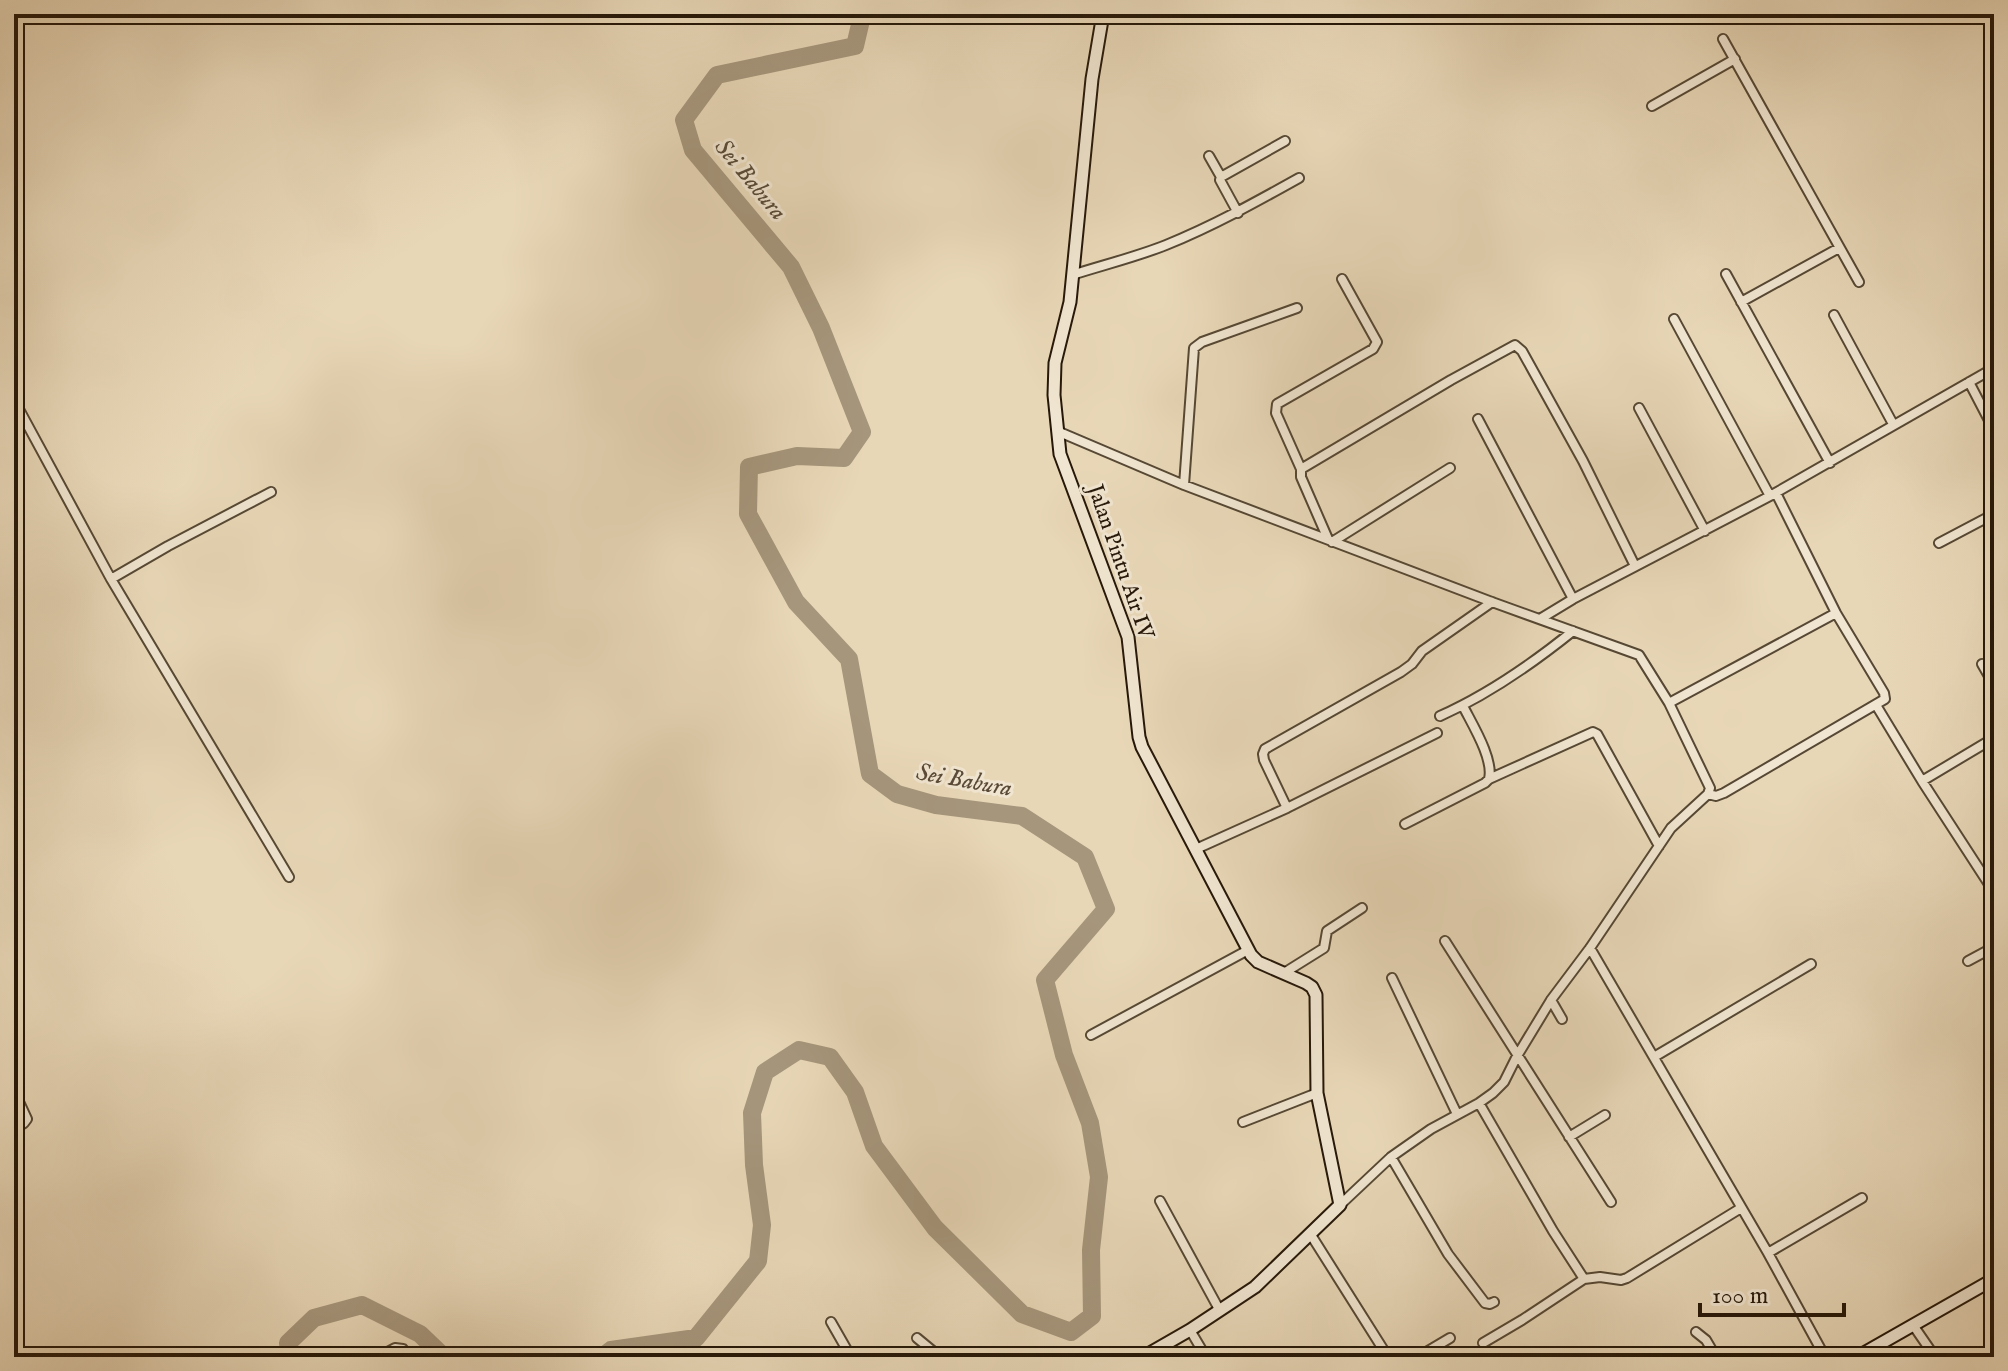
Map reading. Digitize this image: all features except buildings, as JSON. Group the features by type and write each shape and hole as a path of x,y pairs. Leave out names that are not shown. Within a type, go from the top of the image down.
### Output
{"main road":[{"name":"Jalan Pintu Air IV","path":"1103,14 1092,79 1070,302 1055,363 1054,395 1060,454 1128,637 1142,747 1248,950 1258,962 1306,983 1316,995 1317,1093 1340,1205"},
{"path":"1143,1357 1255,1287 1340,1205"},
{"path":"1857,1357 1994,1279"}],"street":[{"path":"1723,39 1859,282"},
{"path":"1652,106 1735,59"},
{"path":"1221,177 1285,141"},
{"path":"1209,156 1238,213"},
{"path":"1072,275 1145,252 1238,213 1299,178"},
{"path":"1741,302 1839,248"},
{"path":"1726,274 1830,463"},
{"path":"1330,541 1276,413 1277,404 1376,345 1342,279"},
{"path":"1184,485 1194,348 1202,342 1297,308"},
{"path":"1834,315 1893,424"},
{"path":"1674,319 1885,699 1724,793 1716,796 1708,794"},
{"path":"1301,469 1515,345 1522,351 1560,420 1635,566"},
{"path":"1540,619 1830,463 1994,368"},
{"path":"1969,382 1994,430"},
{"path":"14,400 111,579 289,877"},
{"path":"1639,408 1705,531"},
{"path":"1478,419 1573,599"},
{"path":"1057,431 1184,485 1639,655 1669,703 1710,788 1708,794 1671,828 1551,1000 1504,1082 1479,1103 1431,1129 1391,1157 1340,1205"},
{"path":"1330,541 1450,468"},
{"path":"111,579 271,492"},
{"path":"1939,543 1994,514"},
{"path":"1287,808 1264,760 1265,749 1401,672 1422,651 1492,602"},
{"path":"1669,703 1836,613"},
{"path":"1440,716 1463,706 1540,658 1573,631"},
{"path":"1982,664 1994,685"},
{"path":"1876,705 1994,892"},
{"path":"1463,706 1491,770 1489,779"},
{"path":"1405,824 1489,779 1593,732 1597,734 1659,846"},
{"path":"1196,849 1287,808 1437,733"},
{"path":"1922,781 1994,738"},
{"path":"1284,973 1324,948 1327,931 1362,908"},
{"path":"1445,941 1611,1202"},
{"path":"1968,961 1994,947"},
{"path":"1590,948 1825,1357"},
{"path":"1091,1035 1248,950"},
{"path":"1654,1057 1811,964"},
{"path":"1392,978 1457,1114"},
{"path":"1551,1000 1562,1019"},
{"path":"14,1091 27,1119 14,1129"},
{"path":"1243,1122 1317,1093"},
{"path":"1479,1103 1584,1279"},
{"path":"1569,1137 1605,1115"},
{"path":"1391,1157 1454,1263 1485,1303 1494,1302"},
{"path":"1768,1253 1862,1198"},
{"path":"1160,1201 1220,1311"},
{"path":"1483,1343 1584,1279 1627,1278 1741,1208"},
{"path":"1311,1235 1388,1357"},
{"path":"831,1322 851,1357"},
{"path":"1913,1325 1935,1357"},
{"path":"1190,1330 1206,1357"},
{"path":"1696,1332 1706,1340 1716,1357"},
{"path":"917,1338 940,1357"},
{"path":"1418,1357 1450,1338"},
{"path":"378,1357 395,1348 403,1349 408,1357"}],"waterway":[{"name":"Sei Babura","path":"602,1357 611,1350 696,1338 758,1261 762,1225 754,1165 752,1113 765,1072 799,1050 830,1057 855,1092 874,1146 935,1228 1022,1314 1071,1332 1092,1316 1091,1250 1099,1177 1090,1123 1064,1055 1045,980 1106,909 1085,857 1022,816 936,805 897,794 870,774 849,659 796,602 748,514 749,467 797,456 844,458 862,432 821,328 791,267 693,150 684,120 717,75 855,46 860,14"},
{"name":"Sei Babura","path":"290,1357 288,1343 314,1318 362,1305 420,1334 444,1357"}]}
